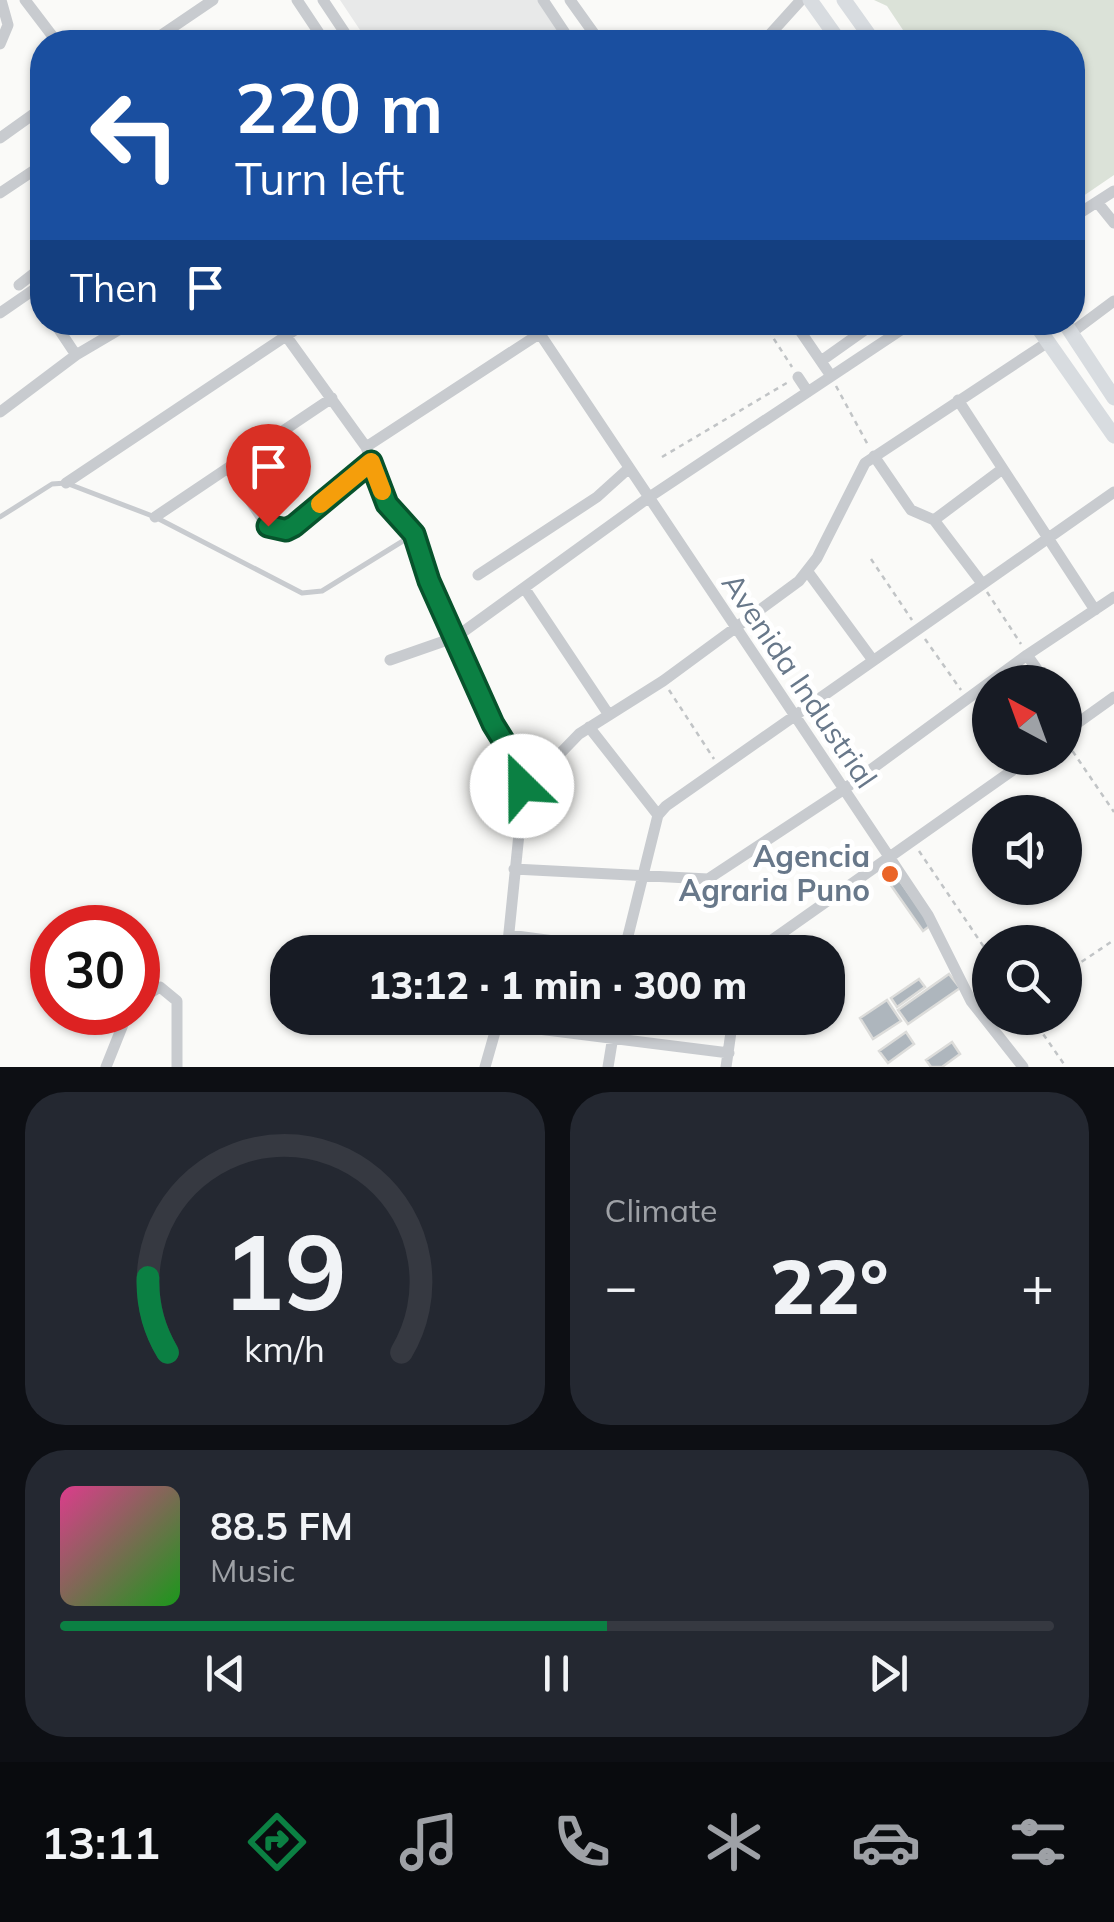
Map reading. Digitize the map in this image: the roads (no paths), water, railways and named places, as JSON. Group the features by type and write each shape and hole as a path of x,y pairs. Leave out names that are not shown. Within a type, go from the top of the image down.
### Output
{"street":[{"path":"0,44 8,25 2,0"},
{"path":"25,0 49,30"},
{"path":"168,30 213,0"},
{"path":"297,0 317,30"},
{"path":"323,0 343,30"},
{"path":"543,0 562,30"},
{"path":"570,0 591,30"},
{"path":"774,30 802,0"},
{"path":"810,0 831,30"},
{"path":"844,0 865,30"},
{"path":"0,138 30,117"},
{"path":"0,193 30,174"},
{"path":"1085,210 1114,190"},
{"path":"1098,202 1114,223"},
{"path":"19,285 30,277"},
{"path":"0,313 30,293"},
{"path":"1085,317 1114,300"},
{"path":"63,335 76,355"},
{"path":"0,412 76,355 110,335"},
{"path":"366,447 526,335"},
{"name":"Avenida Industrial","path":"541,335 938,931 971,1001 1023,1067"},
{"path":"803,335 831,376"},
{"path":"821,361 858,335"},
{"path":"390,660 456,637 648,498 893,335"},
{"path":"1043,335 1114,436"},
{"path":"1072,335 1114,396"},
{"path":"66,483 285,336 366,447 387,504 414,534 429,581 493,724 518,768 521,814 510,935"},
{"path":"518,768 548,766 589,728 663,681 808,572 857,473 874,456 1048,342"},
{"path":"798,377 808,392"},
{"path":"155,517 332,398"},
{"path":"958,400 1095,610"},
{"path":"874,456 911,510 934,520 981,582"},
{"path":"230,470 268,526 286,530 371,462"},
{"path":"478,576 597,498 628,468"},
{"path":"934,520 1001,470"},
{"path":"631,935 658,815 792,714 1114,492"},
{"path":"808,572 872,659"},
{"path":"525,589 609,716"},
{"path":"514,869 708,879 843,790 1027,654 1114,597"},
{"path":"1027,654 1034,665"},
{"path":"1082,720 1114,697"},
{"path":"589,728 658,815"},
{"path":"779,935 1006,775"},
{"path":"160,988 177,1001 177,1067"},
{"path":"106,1067 119,1035"},
{"path":"485,1067 494,1035"},
{"path":"608,1067 614,1035 729,1053"},
{"path":"726,1067 731,1035"}],"lane":[{"path":"0,518 52,484 66,483 155,517 302,593 322,591 414,534"}],"place":[{"name":"Agencia Agraria Puno","path":"890,874"}]}
